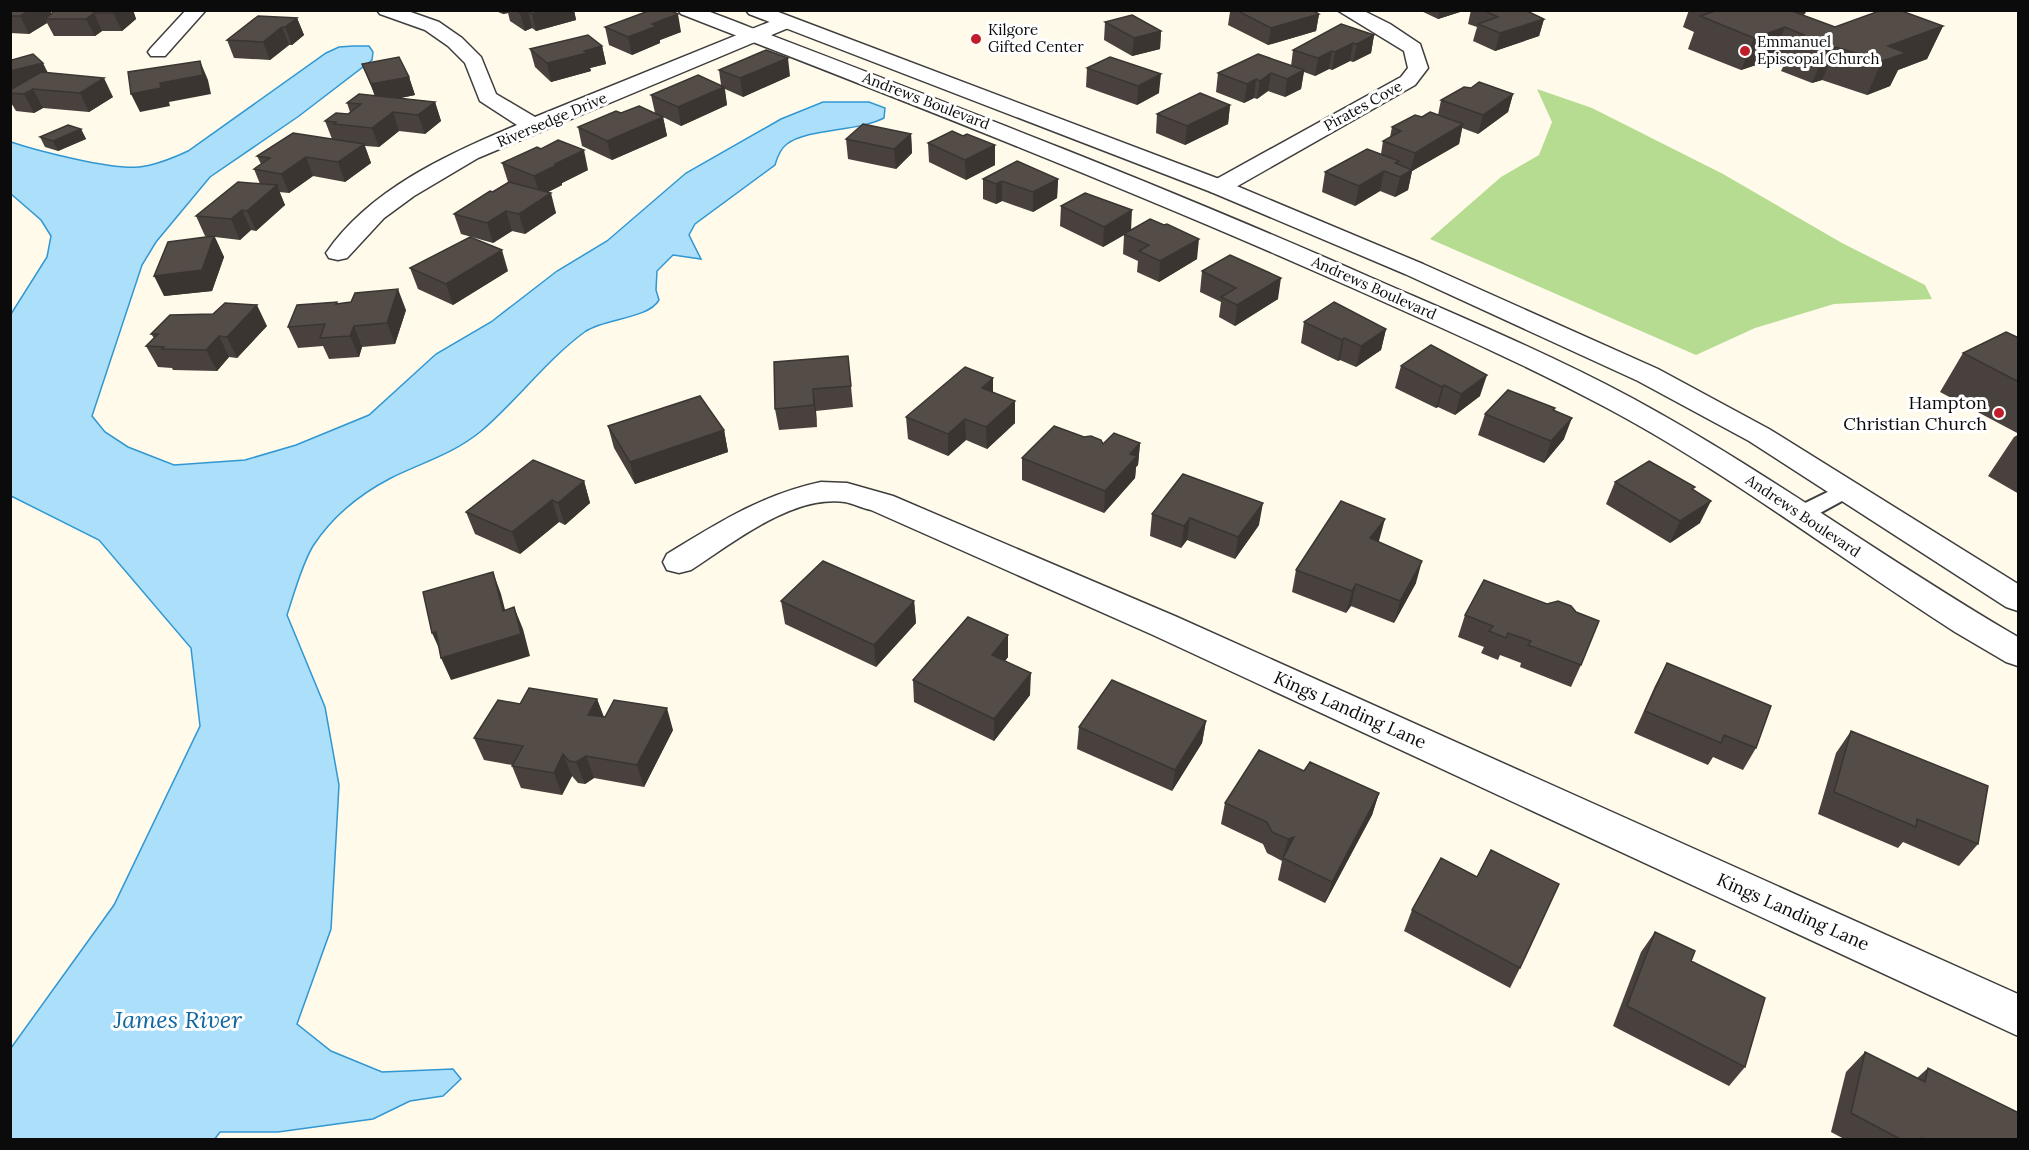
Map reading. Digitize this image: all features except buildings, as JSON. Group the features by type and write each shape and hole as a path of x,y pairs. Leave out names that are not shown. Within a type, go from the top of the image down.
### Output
{"street":[{"path":"158,52 197,10"},
{"path":"386,10 432,26 455,42 474,61 487,97 534,126"},
{"name":"Andrews Boulevard","path":"687,10 753,23 1311,260 1520,353 1679,436 1953,615 2019,653"},
{"name":"Pirates Cove","path":"1219,187 1408,81 1418,68 1413,48 1383,27 1346,10"},
{"name":"Andrews Boulevard","path":"753,23 786,22 1219,187 1444,283 1648,375 1759,435 2019,599"},
{"name":"Riversedge Drive","path":"339,253 375,214 418,183 461,159 534,126 672,72 753,23"},
{"name":"Kings Landing Lane","path":"679,562 758,515 798,495 842,492 882,503 1165,626 2019,1015"}],"lane":[{"path":"1800,514 1846,490"}],"green space":[{"path":"1537,89 1592,108 1723,174 1842,243 1925,285 1932,299 1834,304 1755,328 1696,355 1430,239 1501,177 1539,155 1552,122"}],"water":[{"name":"James River","path":"369,46 373,52 372,60 299,116 210,177 156,242 142,265 92,416 105,432 128,447 174,465 245,460 296,445 369,415 436,354 491,322 557,271 607,241 686,173 781,119 823,102 869,102 885,108 884,118 860,126 807,135 787,144 775,165 695,224 689,235 701,259 673,255 657,271 656,290 659,300 654,306 636,315 604,323 586,331 558,354 470,440 380,484 348,507 321,535 305,561 287,615 325,707 339,785 331,929 297,1024 331,1051 382,1072 453,1069 461,1079 443,1096 410,1101 373,1119 278,1132 220,1132 214,1140 11,1140 11,1048 114,905 200,726 191,648 99,540 11,496 11,314 47,257 51,236 41,220 11,194 11,142 56,155 111,166 139,167 158,163 188,151 326,53 339,47"}],"place":[{"name":"Kilgore Gifted Center","path":"976,39"},
{"name":"Emmanuel Episcopal Church","path":"1745,51"},
{"name":"Hampton Christian Church","path":"1999,413"}]}
